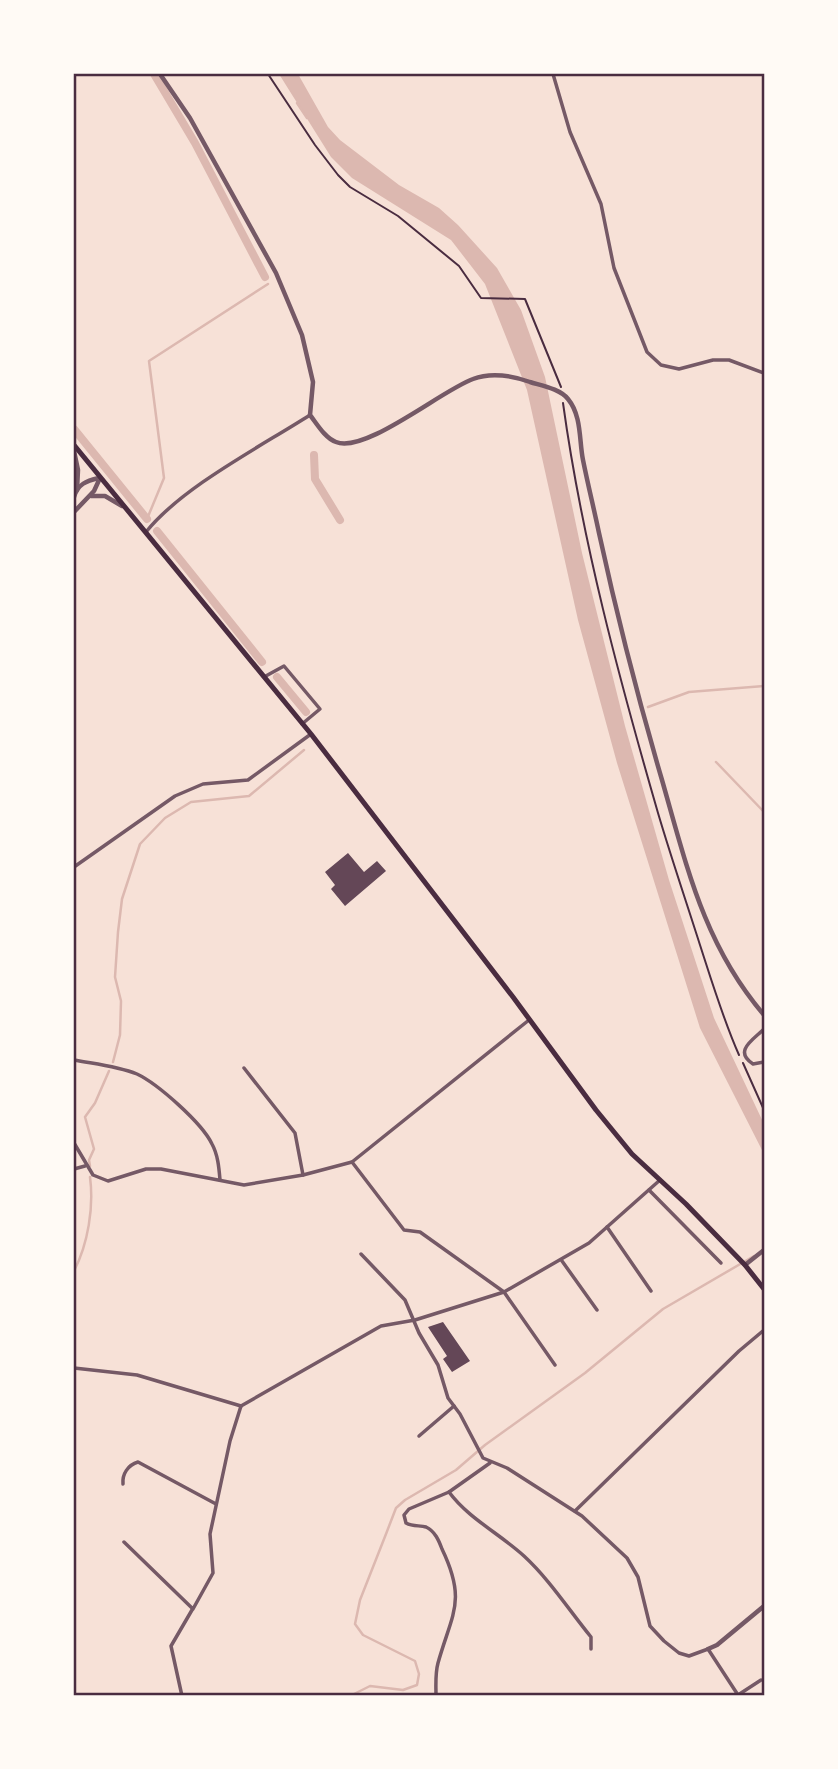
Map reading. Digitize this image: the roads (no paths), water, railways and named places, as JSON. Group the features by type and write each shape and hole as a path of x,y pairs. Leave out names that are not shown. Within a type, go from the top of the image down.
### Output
{"main road":[{"path":"74,445 311,734 632,1154 745,1265 765,1289"}],"street":[{"path":"160,74 190,118 276,273 302,335 313,382 310,415 328,437 343,443 364,439 475,378 492,375 518,378 562,393 574,408 579,424 582,457 621,632 691,881 716,945 744,992 765,1015"},
{"path":"552,74 570,132 601,204 614,268 647,352 661,365 678,369 713,360 729,360 765,373"},
{"path":"145,534 174,504 222,470 310,415"},
{"path":"74,451 78,470 74,497"},
{"path":"77,490 85,482 100,478"},
{"path":"74,512 90,496 100,478"},
{"path":"90,496 105,496 123,507"},
{"path":"263,678 284,666 320,709 302,724"},
{"path":"74,867 175,796 203,784 248,780 311,734"},
{"path":"74,1143 93,1175 108,1181 146,1169 161,1169 244,1185 303,1175 352,1162 529,1020"},
{"path":"765,1029 745,1046 743,1053 752,1064 765,1062"},
{"path":"74,1060 117,1067 139,1075 157,1086 205,1132 217,1154 220,1180"},
{"path":"244,1068 295,1133 303,1175"},
{"path":"352,1162 404,1230 420,1233 504,1292 555,1365"},
{"path":"74,1169 86,1166"},
{"path":"182,1696 171,1646 214,1573 210,1534 241,1406 381,1326 415,1320 504,1292 589,1243 660,1180"},
{"path":"649,1190 721,1263"},
{"path":"607,1227 651,1291"},
{"path":"745,1265 765,1250"},
{"path":"361,1254 405,1300 419,1333 438,1365 446,1393 483,1458 507,1468 575,1511 633,1566 650,1626 680,1653 689,1656 717,1646 765,1606"},
{"path":"561,1260 597,1310"},
{"path":"575,1511 676,1411 765,1329"},
{"path":"74,1368 137,1375 241,1406"},
{"path":"419,1436 454,1406"},
{"path":"123,1484 123,1476 128,1466 138,1462 216,1504"},
{"path":"436,1696 438,1663 454,1617 457,1591 450,1564 435,1536 425,1527 405,1523 404,1515 409,1508 449,1492 490,1463"},
{"path":"449,1492 462,1507 539,1571 591,1637 591,1650"},
{"path":"124,1542 193,1609"},
{"path":"709,1649 738,1695 761,1680"}],"waterway":[{"path":"154,74 195,143 265,277"},
{"path":"297,103 307,118"},
{"path":"147,519 164,478 149,361 268,284"},
{"path":"74,429 147,519"},
{"path":"314,455 315,479 340,520"},
{"path":"157,531 262,662"},
{"path":"277,677 306,712"},
{"path":"648,707 689,692 764,686"},
{"path":"113,1062 120,1035 121,1001 115,977 122,899 140,844 165,818 191,802 249,796 304,750"},
{"path":"716,762 764,812"},
{"path":"90,1166 89,1160 94,1149 85,1117 95,1103 109,1071"},
{"path":"74,1271 89,1225 90,1177"},
{"path":"350,1696 370,1686 403,1690 417,1685 419,1674 415,1661 363,1635 355,1624 360,1600 396,1508 456,1470 485,1445 585,1373 663,1309 754,1256"}]}
